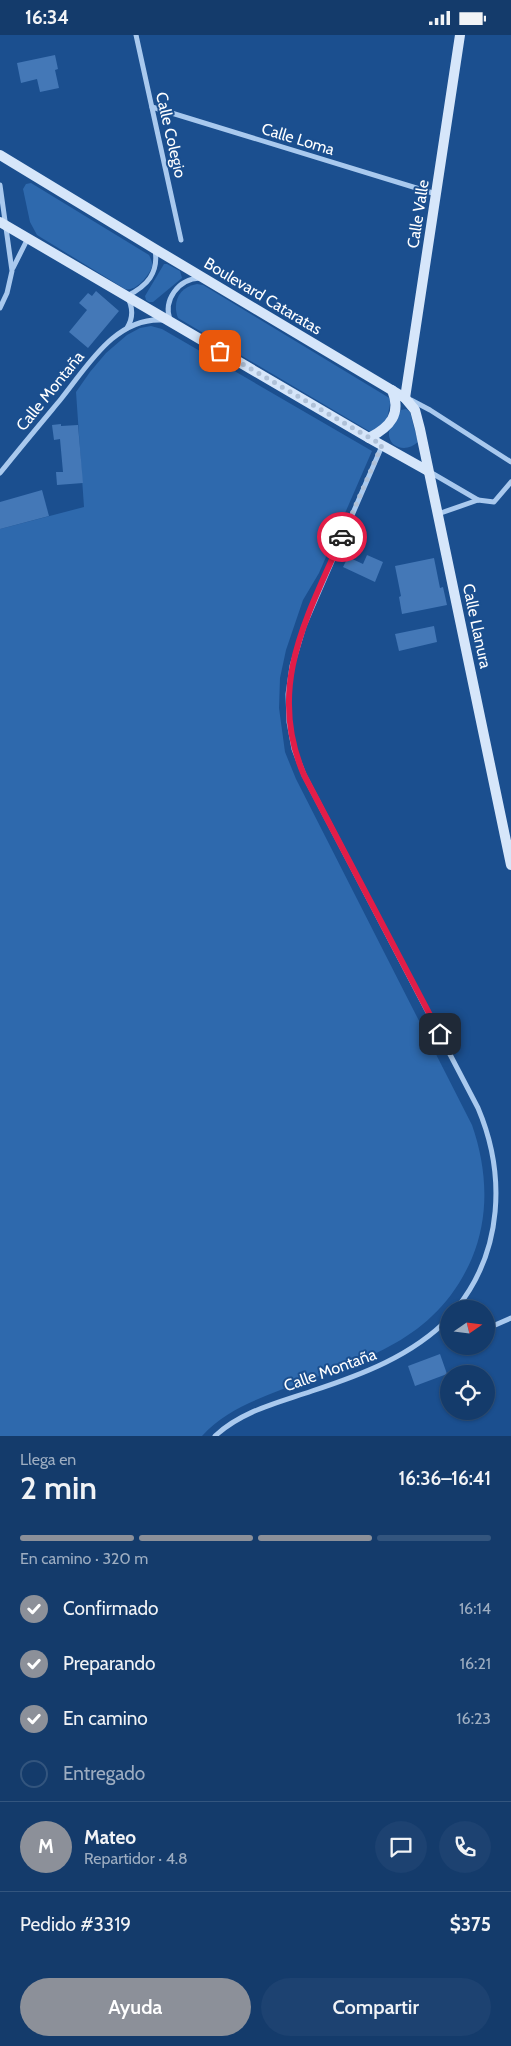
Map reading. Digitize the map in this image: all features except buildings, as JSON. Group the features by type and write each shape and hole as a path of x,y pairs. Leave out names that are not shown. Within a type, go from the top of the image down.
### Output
{"street":[{"name":"Calle Colegio","path":"136,35 182,240"},
{"name":"Calle Valle","path":"405,397 460,35"},
{"name":"Calle Loma","path":"152,107 437,195"},
{"name":"Boulevard Cataratas","path":"0,155 203,278 392,390 430,410 511,461"},
{"path":"0,185 3,224 12,271"},
{"path":"3,224 370,439 478,500 494,502 511,482"},
{"path":"0,308 7,293 15,262 28,238"},
{"path":"127,296 140,289 151,278 156,264 155,249"},
{"path":"170,321 168,307 172,294 189,280 203,278"},
{"path":"125,330 132,315 132,306 127,296"},
{"name":"Calle Montaña","path":"0,473 102,348 125,330 146,321 170,321"},
{"path":"370,439 391,422 395,409 392,390"},
{"name":"Calle Llanura","path":"405,397 415,410 420,429 511,865"},
{"path":"382,445 304,625 290,680 288,715 294,749 304,775 474,1100 489,1137 496,1173 497,1190 494,1226 478,1275 462,1300"},
{"path":"437,514 478,500"},
{"path":"495,1325 511,1318"},
{"name":"Calle Montaña","path":"215,1436 233,1421 262,1408 332,1385 391,1360 440,1327"}],"shaded area":[{"path":"31,183 149,255 152,267 148,275 137,286 125,289 37,235 30,222 23,189 26,184"},
{"path":"164,264 180,271 182,278 153,302 149,302 145,296"},
{"path":"197,284 203,285 391,399 387,419 374,434 178,318 176,306 178,296 186,288"},
{"path":"151,326 162,329 372,451 319,573 303,600 286,650 280,678 279,708 285,752 296,779 472,1125 481,1158 483,1175 484,1208 482,1225 472,1258 457,1287 446,1300 440,1300 440,1308 417,1329 394,1344 368,1357 283,1389 240,1408 220,1420 202,1436 0,1436 0,529 84,507 76,392 106,353 127,335 140,328"},
{"path":"406,409 410,412 418,442 409,447 402,448 393,444 390,440 389,431 401,410"}],"way so far":[{"path":"220,351 382,445 342,537"}],"route":[{"path":"342,537 304,625 295,653 288,694 291,735 304,775 440,1034"}]}
